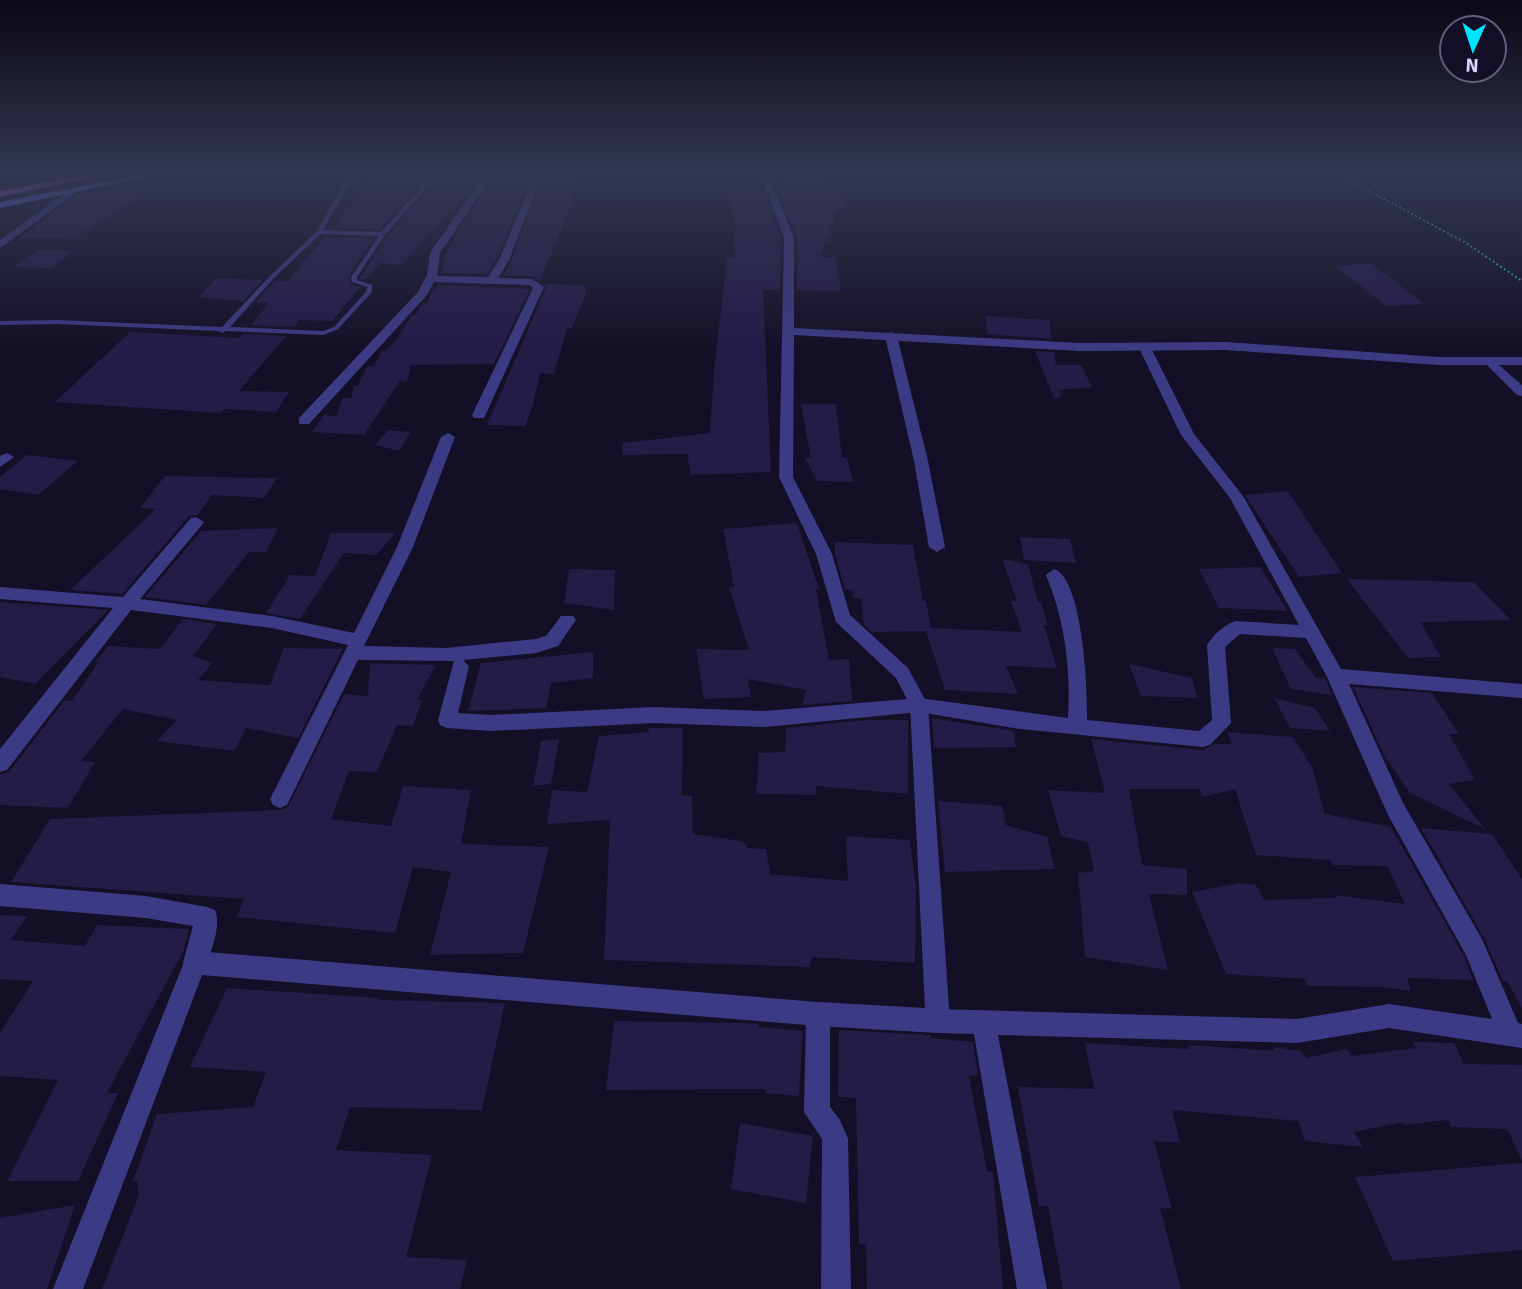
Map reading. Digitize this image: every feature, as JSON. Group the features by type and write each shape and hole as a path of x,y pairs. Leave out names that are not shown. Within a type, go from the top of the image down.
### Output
{"street":[{"path":"0,246 17,233"},
{"path":"304,421 423,293 430,279 435,253 449,233"},
{"path":"491,281 504,260 515,233"},
{"path":"787,233 786,477 824,554 842,618 902,673 919,705 938,1021"},
{"path":"430,279 532,282 539,287 479,415"},
{"path":"786,331 1081,347 1226,346 1438,361 1522,361"},
{"path":"891,336 937,547"},
{"path":"1145,348 1188,435 1236,496 1313,632 1336,676 1395,809 1474,947 1516,1036"},
{"path":"1490,362 1522,393"},
{"path":"280,799 358,647 405,547 448,437"},
{"path":"0,764 127,603 196,522"},
{"path":"1054,575 1063,595 1075,642 1080,687 1077,727"},
{"path":"0,593 127,603 319,631 358,647 446,655 536,646 552,641 567,620"},
{"path":"460,666 447,720 491,723 653,715 765,719 919,705 1020,721 1203,739 1222,723 1216,645 1236,627 1313,632"},
{"path":"1336,676 1415,682 1447,688 1522,691"},
{"path":"0,895 146,907 206,918 195,963 68,1289"},
{"path":"195,963 818,1014 938,1021 1297,1031 1389,1016 1516,1036"},
{"path":"818,1014 817,1112 831,1129 835,1139 836,1289"},
{"path":"984,1023 1032,1289"}],"lane":[{"path":"222,331 271,277 318,233"},
{"path":"356,233 383,234"},
{"path":"0,323 57,322 222,331 324,333 336,328 369,292 370,286 354,281 354,277 383,234"}],"path":[{"path":"1448,233 1522,281"}],"building":[{"path":"26,233 81,233 75,237 18,239"},
{"path":"390,233 430,233 401,265 380,263 366,280 360,278"},
{"path":"457,233 508,233 497,259 487,274 441,273 444,259"},
{"path":"522,233 560,233 540,281 532,276 503,276"},
{"path":"779,233 781,238 780,289 763,290 771,472 691,475 687,454 623,455 622,443 710,433 727,258 736,259 733,234"},
{"path":"795,233 829,233 820,257 836,257 841,291 797,290"},
{"path":"325,237 374,238 349,276 351,284 360,287 332,321 299,320 294,327 251,325 269,303 256,302 275,281 288,281"},
{"path":"37,250 74,251 51,268 13,267"},
{"path":"1371,263 1424,304 1386,306 1335,266"},
{"path":"217,278 263,280 243,301 198,297"},
{"path":"544,284 585,285 586,294 572,328 567,328 554,374 540,373 525,426 487,425 546,288"},
{"path":"438,285 530,289 494,364 411,365 407,382 400,381 364,435 312,432 324,415 336,416 343,398 351,398 354,386 358,386 367,366 373,367 382,351 386,351 397,339 411,316 416,315 423,303 427,304"},
{"path":"986,316 1049,320 1052,339 987,334"},
{"path":"130,332 240,338 243,334 286,336 239,391 289,392 276,412 224,409 220,413 55,402"},
{"path":"1035,351 1054,352 1056,365 1081,365 1092,387 1060,390 1061,397 1054,399"},
{"path":"801,404 836,404 842,458 847,458 853,482 817,481 805,458 811,458"},
{"path":"388,430 411,432 399,451 375,445"},
{"path":"27,455 78,461 38,495 0,489 0,477"},
{"path":"165,476 277,478 264,498 212,495 198,515 189,516 122,594 70,590 156,509 140,508"},
{"path":"1288,491 1342,573 1299,577 1245,495"},
{"path":"797,523 819,589 816,589 829,660 849,659 852,701 802,705 806,690 748,679 751,697 704,699 696,649 749,650 729,587 734,587 723,529"},
{"path":"278,528 266,552 249,552 206,605 145,597 201,531"},
{"path":"331,533 396,533 376,555 344,553 300,619 266,613 290,575 315,576"},
{"path":"1020,537 1070,539 1076,563 1024,560"},
{"path":"835,542 913,545 931,628 1022,632 1011,601 1017,601 1002,559 1028,564 1038,602 1041,602 1048,625 1044,625 1057,668 1006,666 1018,694 945,690 926,631 872,632 864,625 861,598 853,598 852,590 845,590 835,554"},
{"path":"1260,567 1288,611 1219,608 1199,569"},
{"path":"569,569 615,570 614,610 564,603"},
{"path":"1347,579 1474,582 1511,620 1420,622 1441,657 1408,658"},
{"path":"0,602 108,610 35,684 0,677"},
{"path":"183,619 217,624 193,656 212,663 198,680 270,685 284,648 343,649 298,738 246,728 234,751 157,741 177,720 123,709 81,761 95,762 68,808 0,805 0,774 9,772 64,701 72,701 98,663 95,662 108,646 160,649"},
{"path":"1272,648 1295,649 1316,678 1325,678 1332,695 1291,689"},
{"path":"593,652 593,678 551,683 546,708 468,711 481,663"},
{"path":"370,663 436,665 417,700 422,700 413,726 397,725 377,772 349,771 331,819 391,826 403,786 471,790 461,844 549,847 523,953 430,955 451,872 413,867 395,933 237,917 244,899 11,882 50,819 281,810 288,807 344,694 368,696"},
{"path":"1129,664 1192,678 1197,698 1141,696"},
{"path":"1353,687 1432,693 1459,734 1449,734 1475,780 1449,784 1485,829 1410,793 1384,755"},
{"path":"1274,698 1315,708 1330,731 1290,728"},
{"path":"932,718 1014,731 1016,747 934,748"},
{"path":"866,720 908,720 908,794 816,786 816,795 756,794 759,753 785,752 786,728"},
{"path":"648,728 683,728 682,795 692,796 693,834 742,841 748,848 766,849 770,874 848,881 846,836 910,840 916,888 915,963 812,957 810,967 604,960 610,820 547,824 552,790 587,792 599,736 649,732"},
{"path":"1227,732 1293,737 1312,767 1325,814 1391,827 1464,956 1473,980 1407,978 1411,991 1383,987 1308,986 1305,979 1226,974 1192,892 1239,883 1256,885 1264,900 1336,898 1335,895 1405,904 1387,866 1333,865 1330,860 1256,855 1235,789 1203,797 1200,789 1129,789 1142,865 1187,869 1187,895 1149,894 1168,970 1085,957 1078,873 1094,871 1088,842 1061,836 1048,790 1105,793 1091,739 1203,750 1215,744 1232,744"},
{"path":"559,739 551,784 533,786 541,741"},
{"path":"938,801 1002,806 1006,825 1047,837 1055,869 945,872"},
{"path":"1421,828 1492,834 1522,879 1522,1008 1507,981 1503,981 1484,938"},
{"path":"0,915 27,916 11,940 85,946 97,925 189,929 183,952 107,1093 118,1093 78,1181 7,1181 58,1080 0,1076 0,1033 33,981 0,979"},
{"path":"227,988 380,998 379,1000 505,1003 482,1110 350,1107 336,1150 432,1155 406,1257 467,1260 460,1289 102,1289 139,1195 137,1181 133,1181 157,1114 253,1107 266,1072 190,1067"},
{"path":"614,1021 746,1023 758,1024 758,1027 803,1031 799,1096 766,1093 766,1089 606,1090"},
{"path":"839,1030 930,1035 930,1038 973,1042 978,1075 969,1076 987,1171 993,1172 1003,1289 867,1289 866,1244 859,1244 856,1098 838,1097"},
{"path":"1413,1042 1454,1043 1464,1064 1522,1065 1522,1160 1507,1129 1451,1127 1448,1120 1404,1125 1403,1122 1354,1132 1363,1147 1305,1141 1298,1121 1172,1110 1180,1143 1154,1141 1172,1209 1160,1208 1181,1289 1063,1289 1048,1206 1039,1206 1018,1087 1094,1089 1085,1043 1189,1049 1188,1045 1275,1051 1274,1047 1301,1051 1306,1058 1347,1049 1351,1056 1416,1048"},
{"path":"740,1123 813,1136 806,1203 731,1189"},
{"path":"1522,1163 1522,1250 1393,1261 1355,1177"},
{"path":"75,1205 47,1289 0,1289 0,1218"}]}
